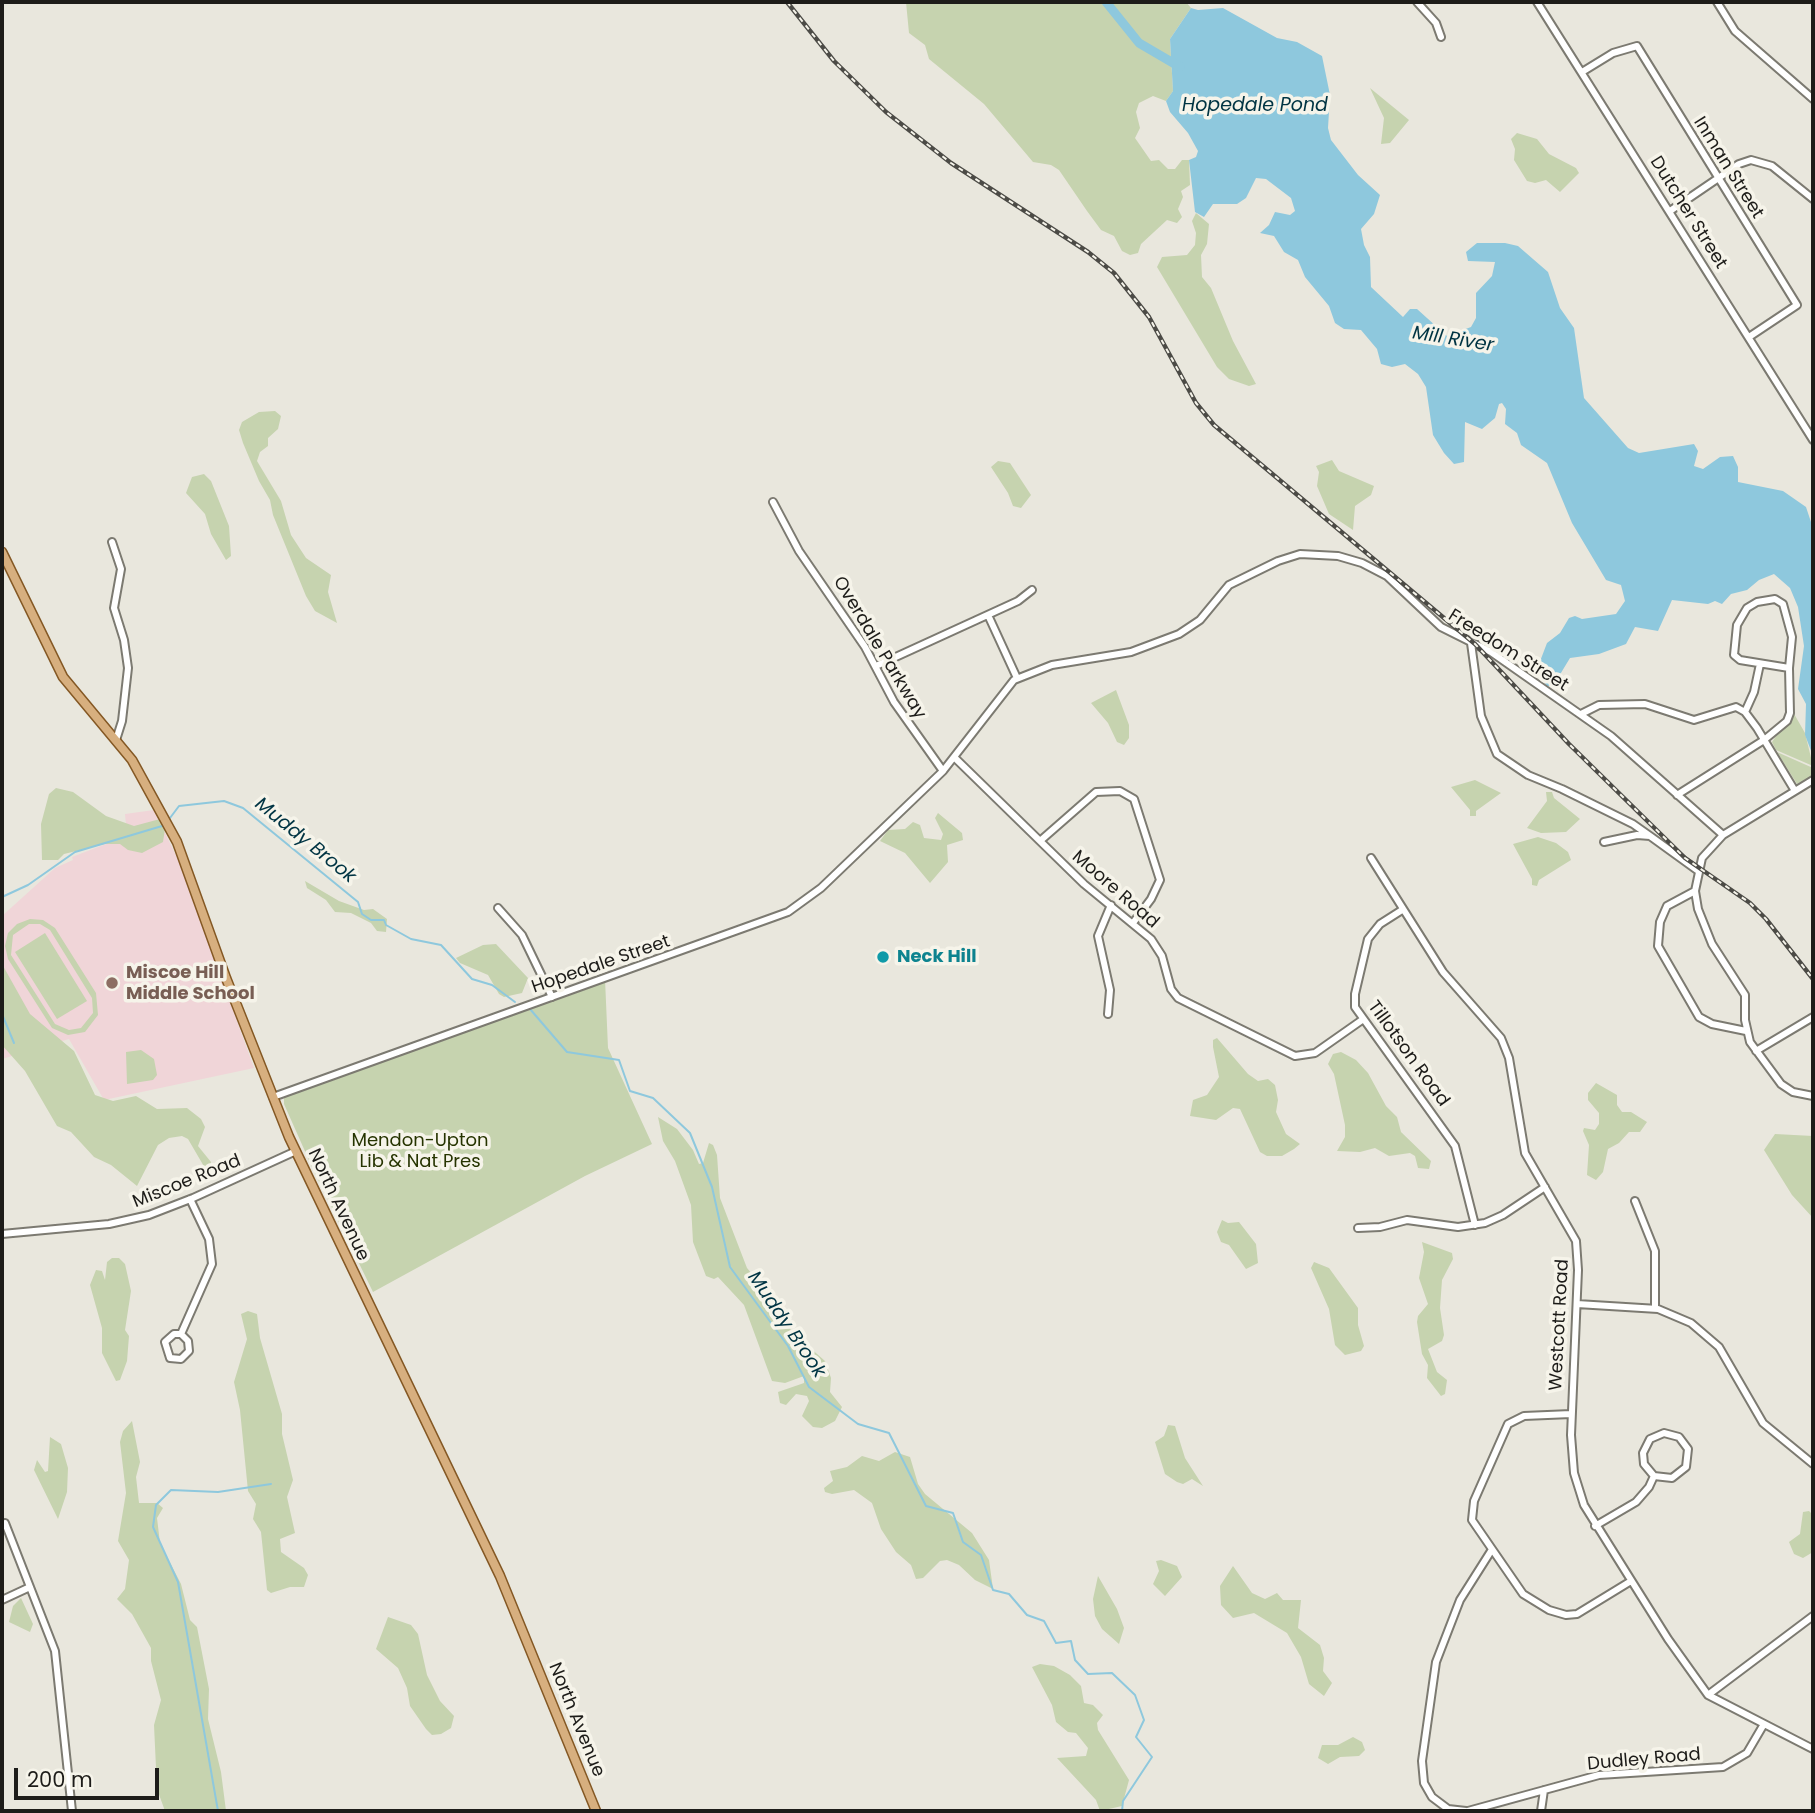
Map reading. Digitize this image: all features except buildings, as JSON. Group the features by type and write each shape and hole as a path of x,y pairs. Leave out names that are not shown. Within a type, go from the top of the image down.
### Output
{"main road":[{"name":"North Avenue","path":"2,552 66,681 116,740 140,774 184,859 226,978 296,1151 500,1575 596,1811"}],"street":[{"path":"1417,2 1436,23 1441,37"},
{"name":"Dutcher Street","path":"1537,2 1813,440"},
{"path":"1717,2 1735,31 1813,99"},
{"name":"Inman Street","path":"1582,72 1613,53 1637,47 1797,305 1749,337"},
{"path":"1670,211 1742,162 1759,161 1777,169 1813,199"},
{"path":"1805,427 1813,422"},
{"name":"Overdale Parkway","path":"773,502 799,551 824,584 876,666 901,714 943,771"},
{"path":"113,545 121,569 114,608 124,640 128,668 125,705 116,740"},
{"name":"Freedom Street","path":"906,807 955,758 1007,685 1017,678 1052,665 1131,652 1180,635 1200,620 1229,585 1278,561 1309,553 1331,554 1374,569 1402,588 1441,628 1491,652 1611,736 1724,835"},
{"path":"876,666 1018,601 1032,590"},
{"path":"1677,795 1782,727 1790,713 1789,668 1793,646 1789,617 1783,604 1775,599 1763,600 1747,608 1734,637 1735,658 1789,668"},
{"path":"988,615 1017,678"},
{"path":"1471,643 1482,720 1497,754 1528,775 1633,824 1697,870"},
{"path":"1745,712 1754,692 1760,664"},
{"path":"1581,714 1599,705 1645,704 1694,720 1732,707 1745,712 1795,791"},
{"name":"Moore Road","path":"955,758 1040,841 1133,923 1159,950 1171,989 1178,998 1283,1052 1301,1056 1315,1053 1362,1020"},
{"path":"1813,780 1724,835 1707,851 1697,870 1695,891 1698,909 1712,944 1745,995 1746,1031 1756,1051 1781,1084 1793,1092 1813,1096"},
{"path":"1040,841 1096,792 1120,792 1134,800 1143,820 1160,880 1152,899 1133,923"},
{"name":"Hopedale Street","path":"273,1097 788,912 821,888 906,807"},
{"path":"1604,842 1650,836"},
{"name":"Westcott Road","path":"1371,858 1443,972 1494,1030 1506,1049 1525,1153 1576,1241 1577,1304 1571,1414 1573,1473 1595,1526 1708,1695 1813,1749"},
{"path":"1695,891 1667,906 1660,922 1658,946 1699,1017 1712,1024 1746,1031"},
{"path":"1108,1014 1110,990 1098,936 1111,905"},
{"path":"498,908 522,935 552,997"},
{"name":"Tillotson Road","path":"1402,910 1380,924 1368,939 1355,994 1355,1007 1455,1146 1475,1225"},
{"path":"1756,1051 1813,1017"},
{"name":"Miscoe Road","path":"2,1234 109,1224 190,1199 296,1151"},
{"path":"1358,1228 1380,1227 1407,1220 1458,1227 1475,1225 1503,1216 1545,1187"},
{"path":"181,1334 212,1264 209,1239 190,1199"},
{"path":"1636,1201 1655,1251 1655,1308"},
{"path":"1577,1304 1655,1308 1691,1323 1719,1347 1763,1423 1813,1464"},
{"path":"181,1334 188,1341 189,1351 181,1359 170,1357 165,1342 168,1337 181,1334"},
{"path":"1571,1414 1519,1417 1508,1424 1500,1436 1470,1515 1491,1551 1523,1594 1559,1614 1580,1612 1631,1581"},
{"path":"1664,1433 1679,1437 1688,1449 1686,1467 1672,1478 1654,1476 1646,1469 1643,1459 1647,1443 1664,1433"},
{"path":"1595,1526 1636,1502 1654,1476"},
{"path":"5,1523 55,1651 72,1811"},
{"name":"Dudley Road","path":"1491,1551 1460,1600 1436,1662 1422,1761 1423,1783 1432,1797 1448,1809 1467,1811 1599,1774 1723,1767 1747,1753 1764,1724"},
{"path":"2,1600 30,1587"},
{"path":"1708,1695 1813,1616"},
{"path":"1542,1811 1544,1790"}],"shaded area":[{"name":"Miscoe Hill Middle School","path":"154,810 181,866 254,1068 104,1100 69,1039 2,1059 2,916 55,868 73,860 72,857 127,836 125,814"}],"green space":[{"path":"906,2 1186,2 1191,8 1170,39 1173,91 1166,101 1153,96 1139,103 1136,112 1140,128 1135,138 1151,161 1159,160 1168,169 1175,169 1182,160 1189,160 1190,185 1181,191 1183,197 1178,209 1182,217 1177,223 1167,220 1141,244 1138,253 1130,255 1122,251 1114,236 1101,230 1059,170 1051,165 1033,162 984,104 929,59 925,45 909,33"},
{"path":"1370,88 1409,120 1390,143 1381,144 1384,118"},
{"path":"1517,133 1537,139 1549,154 1576,168 1579,173 1560,192 1546,180 1535,183 1527,181 1514,160 1515,149 1511,139"},
{"path":"1196,213 1209,224 1207,244 1201,255 1202,277 1211,288 1233,341 1256,384 1249,386 1229,379 1217,367 1157,267 1162,257 1187,255 1195,245 1196,233 1192,221"},
{"path":"275,411 281,416 278,429 268,438 268,446 260,452 257,461 281,501 291,535 306,558 331,575 328,592 337,623 315,611 306,596 273,515 270,500 259,481 239,430 242,422 259,412"},
{"path":"1332,460 1339,471 1374,486 1371,495 1355,506 1353,530 1329,514 1317,486 1319,472 1316,466"},
{"path":"998,461 1010,463 1031,495 1021,508 1013,506 991,467"},
{"path":"204,474 211,481 229,526 231,556 226,560 211,534 205,514 186,493 192,477"},
{"path":"1116,690 1129,725 1129,738 1124,745 1117,742 1108,723 1091,703"},
{"path":"1793,712 1805,733 1813,766 1776,750 1772,742"},
{"path":"1777,752 1813,768 1813,775 1797,784"},
{"path":"1475,780 1501,793 1476,811 1476,816 1470,816 1470,810 1451,787"},
{"path":"56,788 73,792 106,816 134,826 160,819 165,829 163,842 142,853 128,850 120,844 105,844 64,854 58,860 42,860 41,824 49,794"},
{"path":"1546,792 1552,792 1554,798 1580,819 1566,832 1541,833 1527,828 1547,801"},
{"path":"938,813 962,833 963,840 947,845 948,862 930,883 905,853 880,841 888,830 905,829 913,822 920,825 924,838 941,840 943,834 935,818"},
{"path":"1538,837 1556,843 1568,852 1571,860 1539,880 1537,886 1532,885 1532,879 1513,844"},
{"path":"305,881 339,901 364,910 373,909 387,919 386,932 377,931 371,923 351,913 335,912 326,900 307,888"},
{"path":"30,919 43,920 55,928 96,993 98,1015 85,1032 68,1035 52,1028 8,959 5,946 8,933 17,924","holes":["29,924 40,924 50,930 92,998 93,1013 81,1028 69,1030 55,1024 11,955 13,935"]},
{"path":"45,933 87,1001 57,1019 15,952"},
{"path":"496,944 528,978 522,993 504,997 499,994 488,975 460,963 456,958 483,945"},
{"path":"2,964 30,1014 74,1051 95,1095 113,1101 136,1096 157,1109 187,1108 201,1119 205,1127 198,1146 211,1162 209,1175 188,1139 182,1136 169,1138 158,1145 137,1186 111,1165 94,1157 71,1132 57,1126 25,1071 2,1045"},
{"name":"Mendon-Upton Lib & Nat Pres","path":"605,979 608,1048 652,1144 585,1176 373,1292 312,1167 284,1104 284,1097 287,1093"},
{"path":"1217,1038 1248,1074 1258,1081 1268,1079 1275,1085 1278,1100 1276,1112 1286,1134 1300,1144 1294,1149 1282,1156 1267,1156 1260,1152 1240,1109 1233,1108 1216,1120 1190,1116 1193,1100 1207,1095 1219,1077 1213,1047 1213,1040"},
{"path":"141,1050 154,1059 157,1075 153,1080 127,1084 126,1052"},
{"path":"1341,1052 1356,1060 1368,1073 1386,1106 1397,1117 1401,1132 1431,1161 1429,1169 1418,1168 1415,1156 1410,1153 1389,1156 1375,1148 1360,1152 1337,1151 1345,1137 1345,1125 1334,1074 1328,1064 1333,1054"},
{"path":"1596,1083 1617,1095 1617,1105 1622,1112 1631,1112 1647,1122 1640,1132 1629,1132 1619,1143 1608,1149 1603,1172 1596,1180 1587,1175 1589,1145 1583,1131 1584,1128 1595,1130 1599,1124 1599,1113 1588,1100 1588,1093"},
{"path":"658,1117 677,1129 693,1150 699,1164 703,1163 709,1143 713,1145 717,1155 720,1198 747,1268 786,1314 791,1331 825,1361 831,1378 830,1392 842,1407 835,1421 822,1428 813,1427 802,1416 809,1401 807,1396 796,1394 786,1405 780,1403 778,1392 804,1383 804,1376 785,1383 772,1381 744,1305 718,1277 714,1279 706,1276 693,1242 691,1205 675,1161 663,1141"},
{"path":"1775,1134 1813,1136 1813,1218 1792,1195 1764,1150"},
{"path":"1222,1220 1228,1223 1239,1222 1256,1244 1258,1263 1246,1269 1229,1245 1221,1242 1217,1232"},
{"path":"1422,1242 1452,1253 1453,1259 1442,1280 1440,1308 1444,1335 1442,1341 1428,1349 1437,1372 1447,1380 1445,1394 1441,1396 1427,1378 1428,1365 1422,1354 1417,1322 1418,1316 1428,1304 1419,1278 1424,1252"},
{"path":"112,1258 119,1258 125,1264 131,1291 125,1330 129,1336 127,1361 120,1380 116,1381 102,1353 102,1328 90,1285 96,1270 102,1271 105,1280 107,1262"},
{"path":"1314,1262 1329,1268 1358,1308 1358,1325 1364,1346 1361,1351 1345,1355 1335,1345 1329,1309 1311,1268"},
{"path":"248,1311 257,1314 260,1338 282,1414 282,1434 293,1480 287,1497 295,1533 280,1539 281,1552 304,1568 308,1575 304,1587 290,1587 271,1593 267,1590 261,1532 253,1519 256,1504 248,1491 240,1410 234,1382 247,1339 241,1314"},
{"path":"132,1421 140,1462 136,1477 139,1503 157,1503 163,1508 157,1518 160,1543 181,1584 190,1620 197,1627 209,1689 208,1719 221,1772 226,1811 165,1811 157,1789 154,1725 161,1700 151,1661 151,1648 132,1614 117,1599 125,1589 129,1560 118,1541 126,1493 120,1442 123,1431"},
{"path":"1168,1425 1175,1426 1185,1458 1203,1486 1192,1479 1183,1484 1165,1474 1155,1442 1164,1436"},
{"path":"50,1437 61,1444 68,1468 67,1492 58,1519 34,1470 37,1460 45,1472 48,1471"},
{"path":"895,1452 910,1457 918,1484 925,1494 972,1533 989,1560 993,1589 975,1580 959,1565 947,1560 940,1561 923,1578 916,1579 911,1565 896,1552 881,1529 872,1503 854,1490 832,1494 825,1492 824,1488 833,1481 830,1471 847,1467 862,1456 879,1461"},
{"path":"1809,1511 1813,1515 1813,1552 1803,1558 1794,1554 1789,1542 1800,1534 1803,1512"},
{"path":"1161,1560 1177,1566 1182,1577 1165,1596 1153,1584 1159,1571 1156,1561"},
{"path":"1233,1566 1252,1593 1265,1599 1277,1593 1283,1600 1301,1600 1298,1628 1320,1645 1324,1658 1323,1671 1332,1683 1324,1696 1309,1684 1301,1657 1287,1633 1254,1613 1233,1618 1221,1605 1220,1586"},
{"path":"1098,1576 1117,1609 1124,1628 1119,1644 1102,1629 1095,1616 1093,1599"},
{"path":"21,1598 33,1624 30,1632 9,1622 13,1606"},
{"path":"388,1617 411,1625 418,1634 427,1675 440,1701 454,1716 451,1728 441,1734 432,1735 426,1729 410,1706 407,1688 398,1668 376,1649"},
{"path":"1040,1664 1054,1666 1070,1675 1081,1686 1084,1703 1093,1705 1103,1715 1097,1723 1098,1730 1129,1780 1122,1806 1100,1811 1096,1800 1057,1758 1086,1756 1088,1748 1076,1733 1068,1732 1056,1722 1052,1705 1032,1667"},
{"path":"1353,1737 1362,1742 1365,1750 1359,1756 1340,1757 1328,1764 1318,1758 1322,1745 1338,1745"}],"water":[{"name":"Hopedale Pond","path":"1191,8 1223,8 1277,38 1297,42 1322,56 1330,95 1328,128 1331,140 1358,175 1380,195 1374,214 1361,229 1370,257 1371,287 1403,317 1410,309 1417,309 1447,336 1471,327 1476,318 1476,293 1492,276 1495,262 1468,261 1466,252 1477,243 1518,246 1548,272 1560,308 1574,328 1584,398 1628,448 1639,453 1694,444 1698,451 1694,466 1703,469 1720,457 1733,456 1738,467 1738,482 1783,491 1806,507 1813,528 1813,756 1805,735 1806,704 1798,689 1804,646 1798,607 1790,588 1774,574 1759,580 1747,590 1731,594 1722,604 1715,601 1708,604 1672,600 1658,631 1635,627 1626,644 1599,654 1570,658 1553,686 1547,686 1541,677 1539,664 1547,643 1560,633 1569,618 1616,614 1625,601 1621,585 1606,580 1572,523 1547,463 1521,445 1517,433 1505,424 1506,409 1502,403 1499,404 1495,418 1482,429 1465,422 1464,462 1454,464 1444,453 1433,435 1426,387 1418,374 1405,364 1392,367 1381,364 1377,349 1361,330 1344,329 1335,323 1329,306 1305,277 1298,260 1284,252 1274,236 1260,233 1269,225 1275,212 1290,215 1295,211 1291,198 1266,179 1256,178 1246,198 1237,204 1213,204 1204,217 1195,212 1189,160 1196,157 1198,151 1188,133 1170,112 1166,101 1173,91 1170,39"}],"waterway":[{"name":"Mill River","path":"1106,2 1139,43 1180,67"},
{"name":"Muddy Brook","path":"170,818 179,806 224,801 243,808 358,902 362,914 371,920 384,920 386,925 411,939 441,945 472,979 492,985 515,1002"},
{"name":"Muddy Brook","path":"2,897 28,885 75,852 162,826"},
{"name":"Muddy Brook","path":"530,1009 567,1052 619,1060 630,1091 653,1098 690,1133 712,1187 730,1267 788,1346 809,1387 858,1424 889,1433 926,1506 953,1513 963,1542 981,1555 993,1590 1009,1594 1027,1615 1044,1621 1056,1643 1071,1641 1075,1660 1088,1674 1112,1673 1135,1695 1144,1720 1136,1737 1152,1757 1123,1801 1122,1811"},
{"name":"Muddy Brook","path":"2,1014 14,1043"},
{"path":"218,1811 178,1582 153,1527 156,1505 171,1490 218,1492 271,1484"}],"railway":[{"path":"787,2 834,61 886,112 951,163 1088,252 1114,273 1149,317 1196,403 1214,425 1475,644 1569,744 1685,858 1750,903 1766,919 1813,979"}],"place":[{"name":"Neck Hill","path":"883,957"},
{"name":"Miscoe Hill Middle School","path":"112,983"}]}
